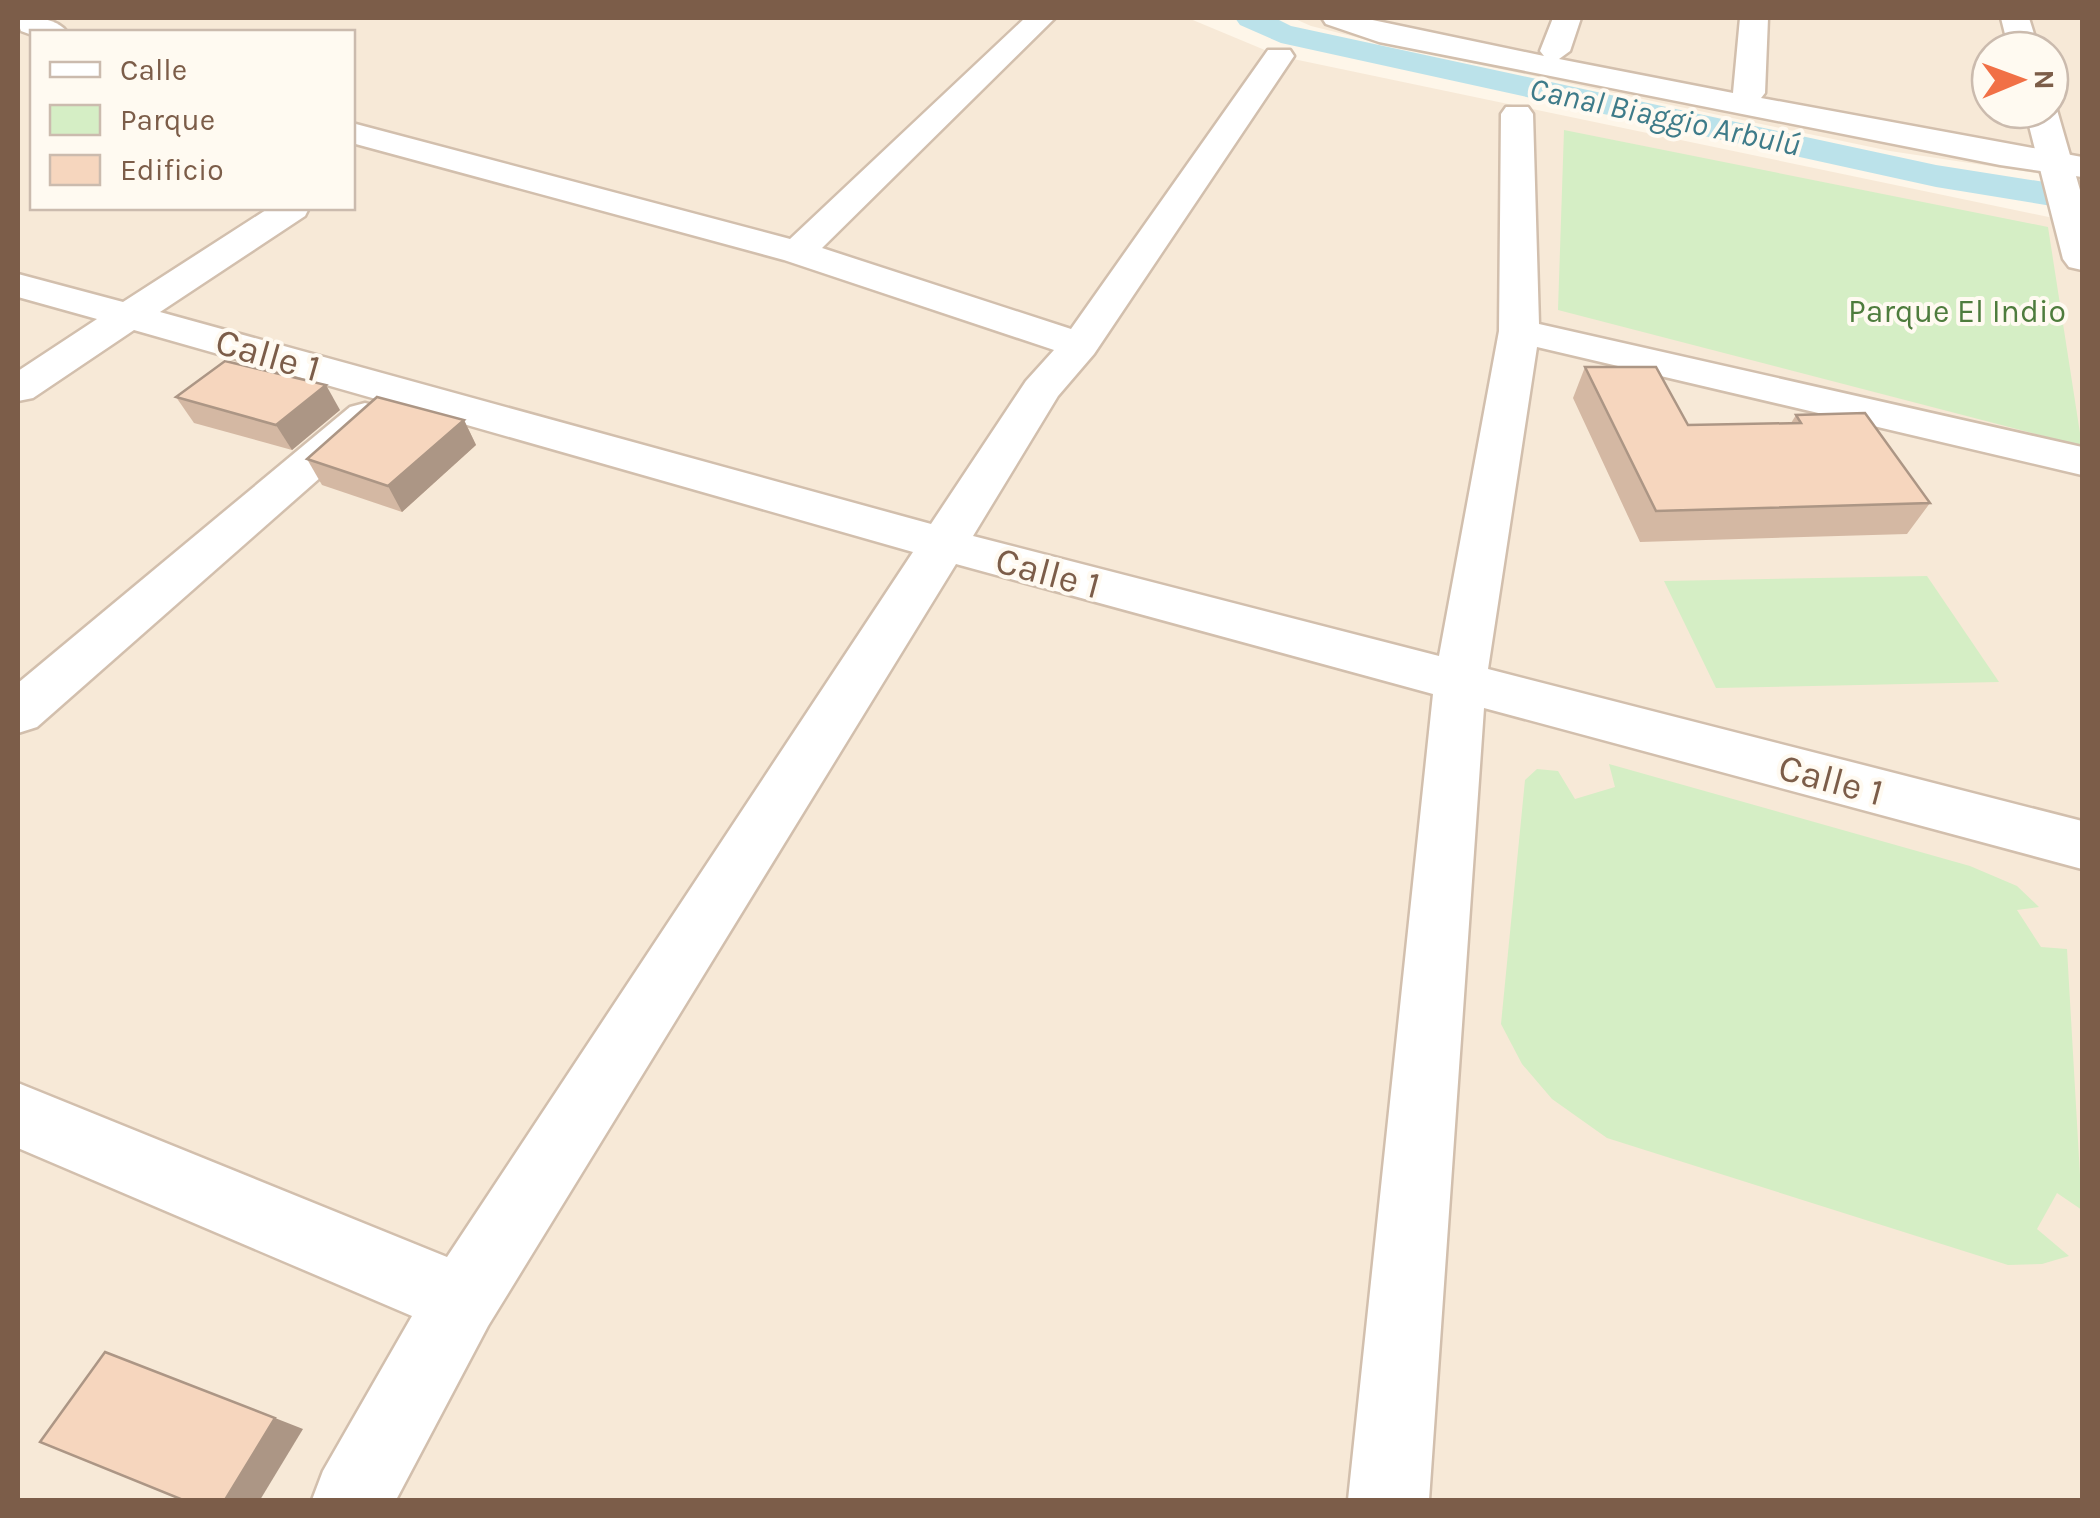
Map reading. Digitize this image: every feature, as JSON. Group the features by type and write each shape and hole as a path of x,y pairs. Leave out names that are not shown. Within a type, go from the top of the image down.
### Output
{"street":[{"path":"797,252 1041,18"},
{"path":"1336,18 1398,37 2000,155 2066,159"},
{"path":"1410,18 2066,159"},
{"path":"1555,51 1568,18"},
{"path":"1749,92 1754,18"},
{"path":"352,1500 462,1300 942,544 1041,390 1080,345 1279,56"},
{"path":"1388,1500 1460,684 1520,332 1518,114"},
{"path":"2051,130 2066,159 2073,222 2082,259"},
{"path":"355,162 370,138 797,252 1080,345"},
{"path":"18,389 289,210"},
{"name":"Calle 1","path":"18,285 942,544 2082,846"},
{"path":"1520,332 2082,461"},
{"path":"18,713 395,391"},
{"path":"18,1115 462,1300"}],"shaded area":[{"path":"18,18 1188,18 1279,56 2082,224 2082,1500 18,1500"},
{"path":"1293,18 2082,18 2082,180 1890,151 1400,48"}],"green space":[{"name":"Parque El Indio","path":"1564,130 2048,227 2082,446 1558,310"},
{"path":"1927,576 1999,682 1716,688 1664,581"},
{"path":"1609,764 1970,866 2017,886 2039,907 2017,910 2041,947 2067,949 2082,1210 2057,1193 2037,1229 2069,1256 2042,1264 2008,1265 1607,1138 1552,1099 1522,1064 1501,1024 1525,780 1537,769 1558,771 1575,799 1615,787"}],"building":[{"path":"225,361 326,385 276,425 176,397"},
{"path":"1585,367 1656,367 1688,425 1801,423 1796,415 1865,413 1930,503 1656,511"},
{"path":"377,397 464,420 388,486 307,459"},
{"path":"105,1352 275,1418 225,1500 183,1500 40,1442"}],"waterway":[{"name":"Canal Biaggio Arbulú","path":"1251,18 1281,33 1936,176 2082,200"}]}
